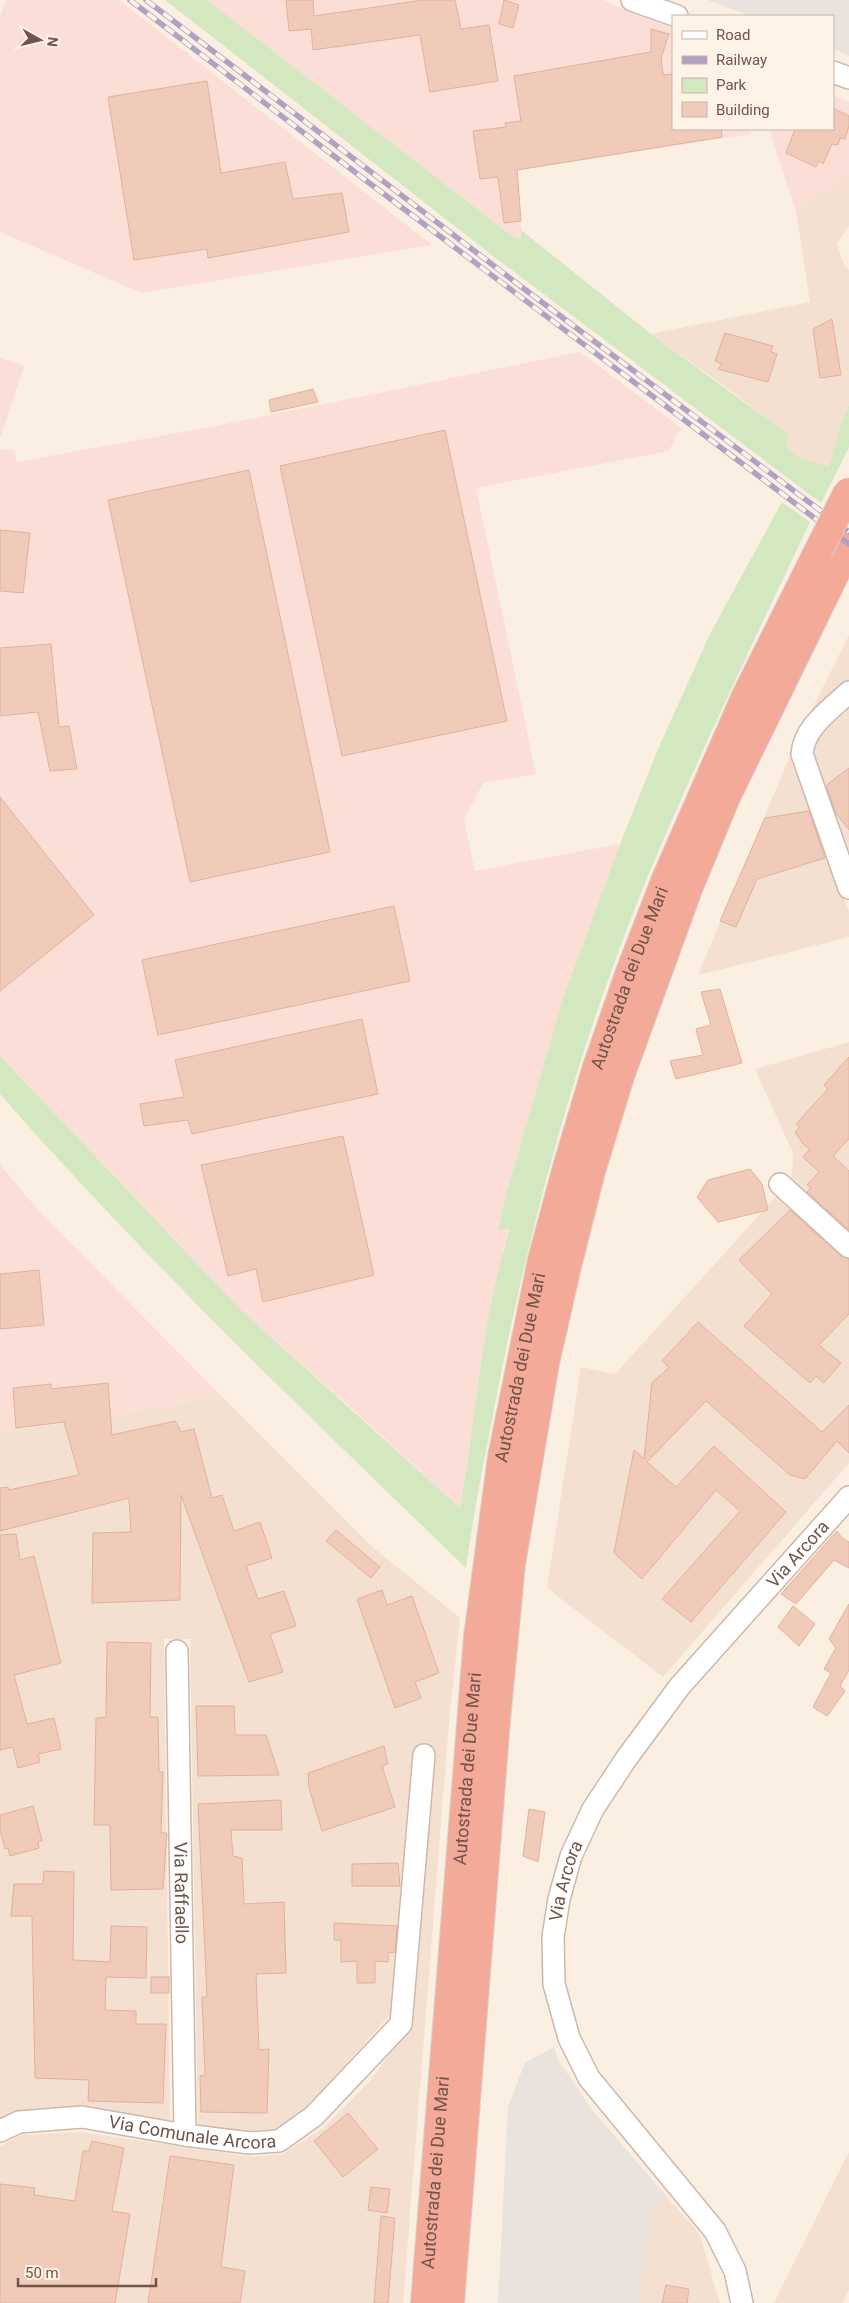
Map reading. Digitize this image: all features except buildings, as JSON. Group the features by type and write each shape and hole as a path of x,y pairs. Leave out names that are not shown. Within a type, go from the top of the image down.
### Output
{"highway":[{"name":"Autostrada dei Due Mari","path":"450,2303 501,1655 511,1564 547,1354 591,1171 620,1076 681,907 726,797 835,554 849,491"},
{"name":"Autostrada dei Due Mari","path":"425,2303 478,1636 489,1544 504,1448 542,1260 597,1067 630,972 704,786 746,696 835,554"}],"street":[{"path":"632,0 674,15"},
{"path":"834,72 849,78"},
{"path":"849,692 808,733 803,744 802,754 849,888"},
{"path":"780,1184 849,1247"},
{"name":"Via Arcora","path":"742,2303 736,2271 715,2231 589,2078 569,2038 554,1984 553,1937 559,1899 571,1856 593,1809 626,1758 680,1686 849,1497"},
{"name":"Via Raffaello","path":"177,1651 185,2135"},
{"name":"Via Comunale Arcora","path":"0,2131 19,2122 82,2117 185,2135 250,2142 279,2140 314,2116 400,2024 424,1755"}],"shaded area":[{"path":"6,0 119,0 432,245 141,293 0,232 0,17"},
{"path":"207,0 601,0 672,28 672,130 750,130 752,134 517,170 522,239 512,236"},
{"path":"708,0 849,0 849,56 834,48 834,15 747,15"},
{"path":"834,95 849,102 849,174 796,211 769,130 834,130"},
{"path":"849,174 849,226 837,244 845,267 849,270 849,405 841,422 829,467 798,457 784,446 789,436 726,387 651,334 810,302 796,211"},
{"path":"580,352 683,429 678,432 669,451 476,488 536,774 483,783 464,819 475,871 620,844 563,998 506,1195 499,1230 510,1229 503,1250 485,1345 460,1509 399,1451 240,1309 0,1056 0,450 15,450 16,462 216,426"},
{"path":"0,358 24,366 0,438"},
{"path":"849,635 849,866 828,857 849,911 849,937 698,975 797,739"},
{"path":"849,1042 849,1233 801,1189 849,1254 849,1463 663,1677 547,1588 581,1367 615,1374 792,1179 793,1153 755,1069"},
{"path":"0,1165 40,1212 221,1396 111,1416 0,1432"},
{"path":"221,1396 369,1544 460,1618 449,1721 403,2303 0,2303 0,2146 22,2135 81,2132 252,2157 283,2154 323,2128 369,2082 408,2030 396,2008 307,2108 278,2129 251,2131 198,2127 190,1639 164,1639 170,2124 15,2112 0,2119 0,1432 111,1416"},
{"path":"554,2047 558,2060 593,2111 667,2197 654,2206 637,2303 498,2303 508,2107 525,2063"},
{"path":"849,2152 849,2290 842,2303 774,2303"},
{"path":"667,2197 699,2233 720,2303 637,2303 654,2205"}],"green space":[{"path":"165,0 207,0 512,236 521,239 521,230 651,334 789,435 785,446 798,457 829,467 841,422 849,405 849,447 821,503 493,256"},
{"path":"782,502 810,522 708,739 650,871 600,1002 558,1136 523,1272 508,1340 479,1488 466,1568 228,1336 55,1156 0,1094 0,1056 240,1309 460,1508 492,1298 510,1229 498,1230 506,1195 563,998 620,844 658,749 710,634"}],"railway":[{"path":"130,0 364,179 849,544"},
{"path":"146,0 519,285 849,532"}]}
